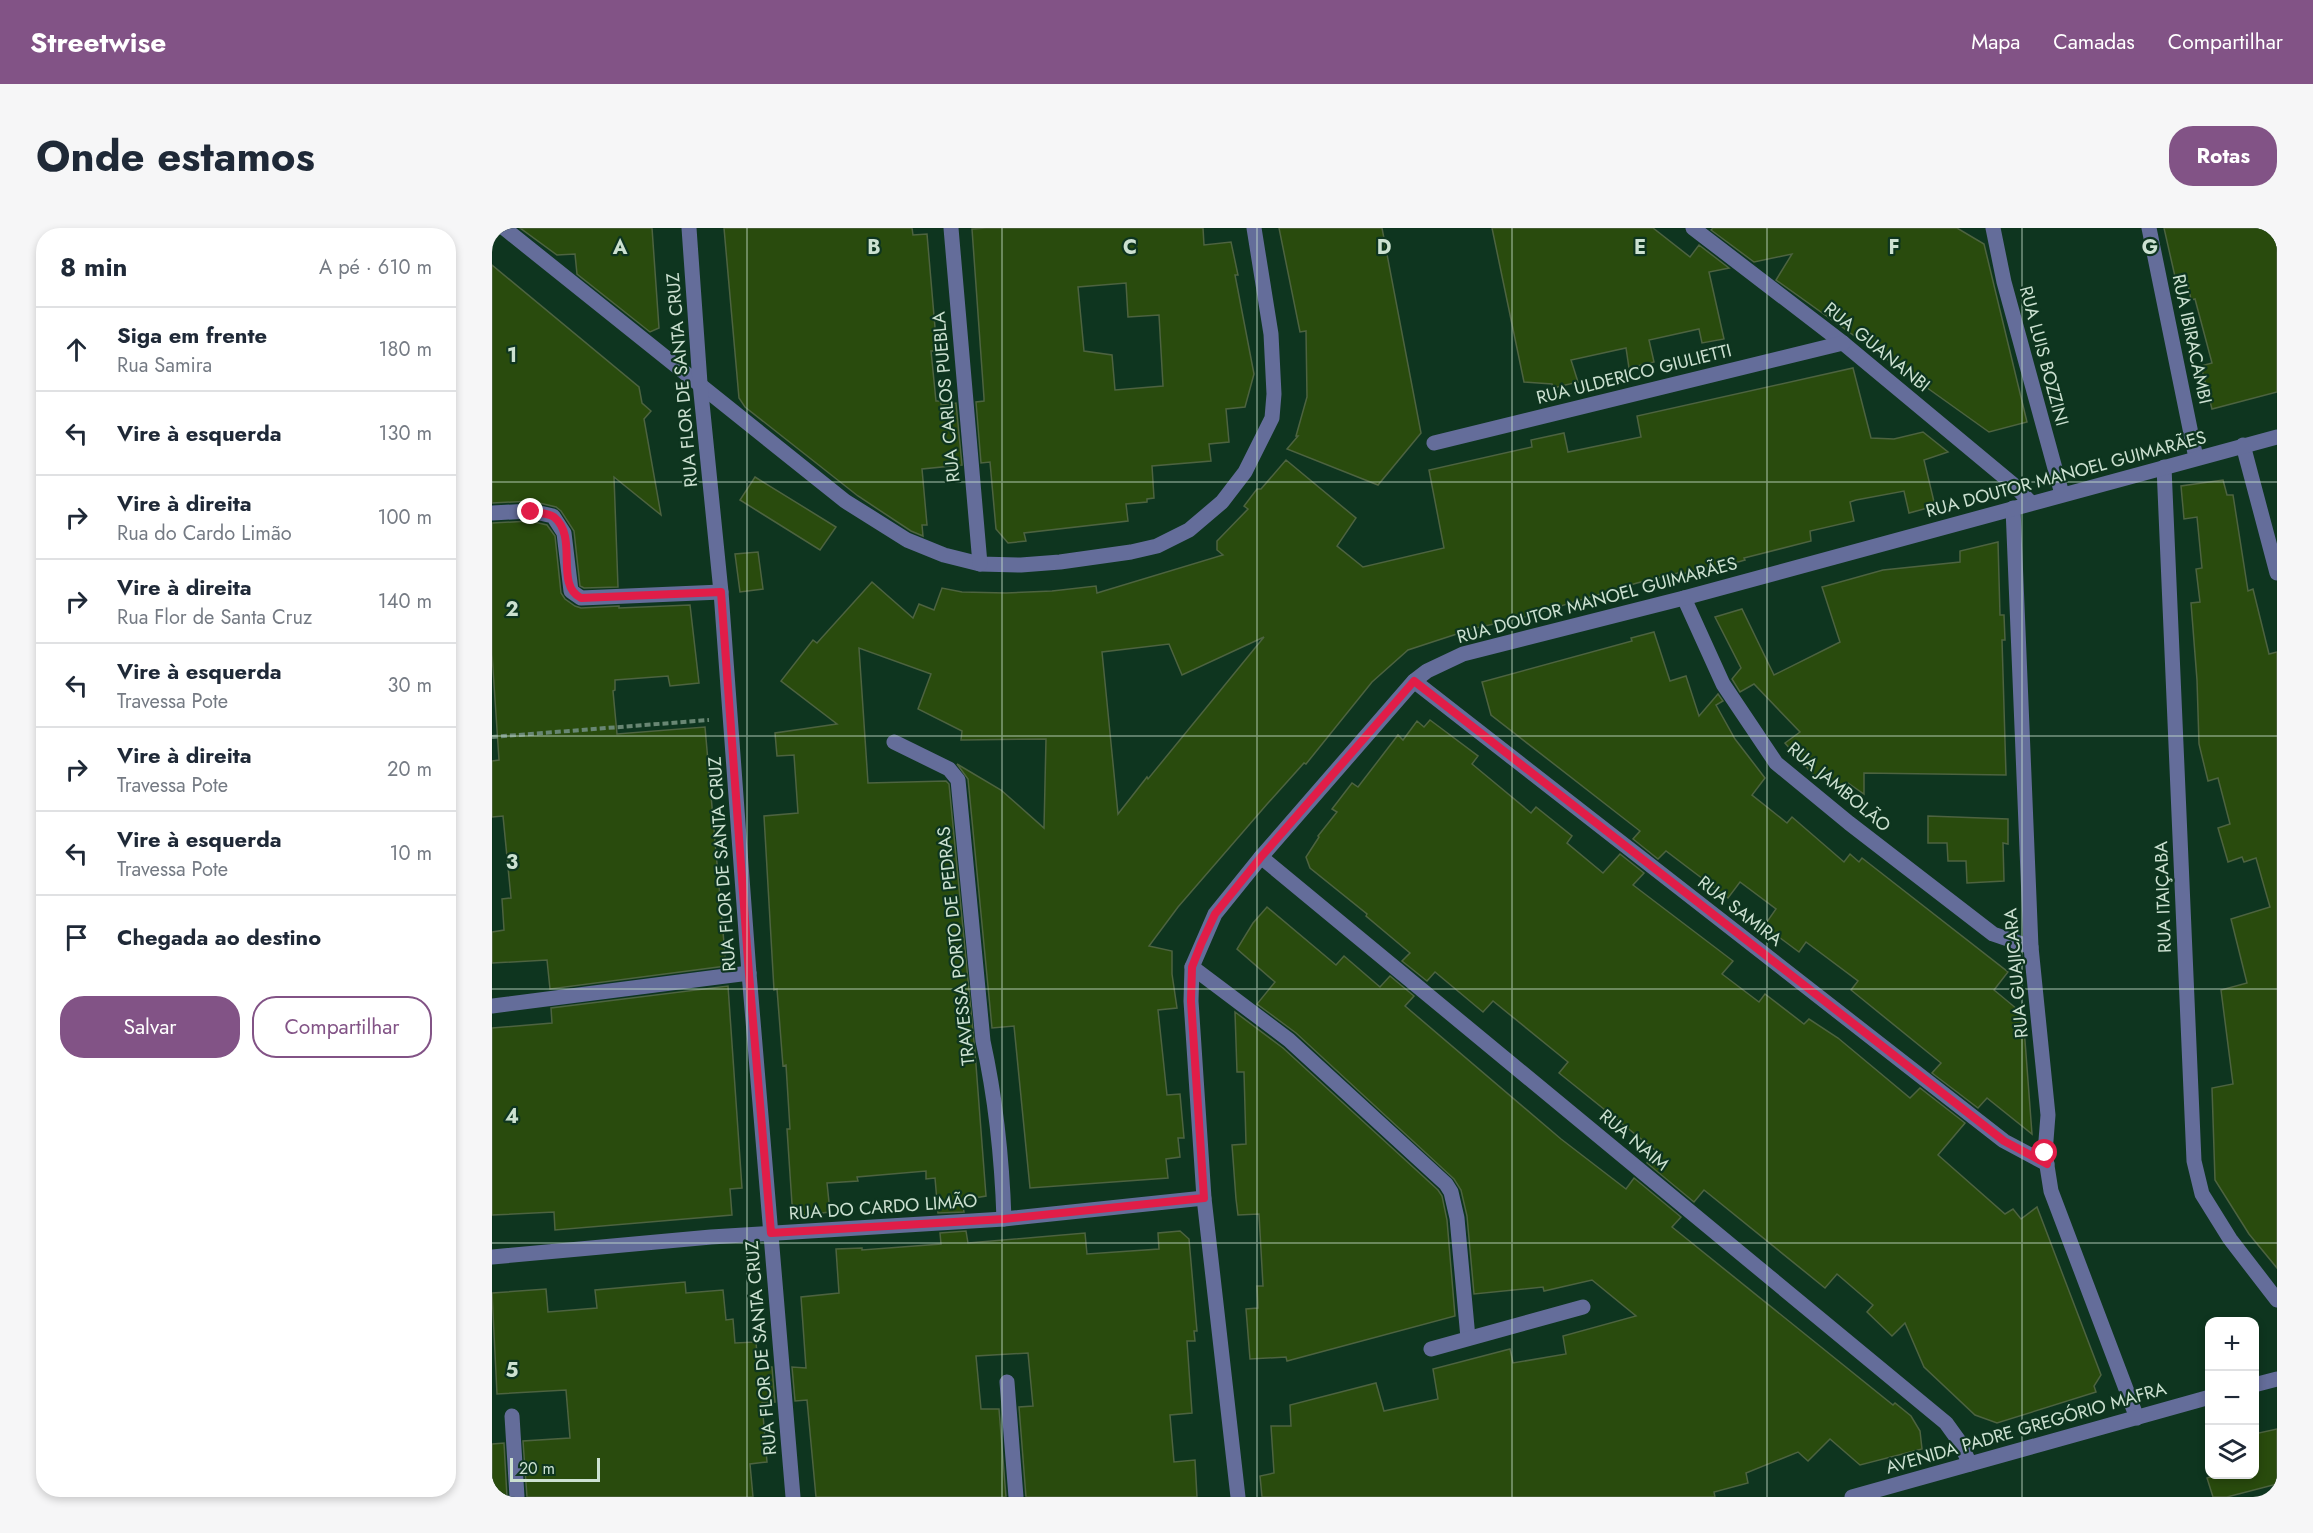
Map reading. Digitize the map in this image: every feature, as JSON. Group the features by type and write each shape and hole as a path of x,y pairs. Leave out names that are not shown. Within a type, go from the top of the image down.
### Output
{"street":[{"path":"504,228 845,501 907,540 944,555 980,564 1021,565 1060,562 1131,552 1156,546 1189,530 1222,502 1245,472 1272,418 1274,394 1271,334 1254,228"},
{"name":"RUA FLOR DE SANTA CRUZ","path":"689,228 700,383 721,592 749,974 793,1497"},
{"name":"RUA CARLOS PUEBLA","path":"951,228 980,564"},
{"name":"RUA GUANANBI","path":"1693,228 1843,343 2015,486 2031,503"},
{"name":"RUA LUIS BOZZINI","path":"1993,228 2004,282 2062,494"},
{"name":"RUA IBIRACAMBI","path":"2149,228 2196,458"},
{"name":"RUA ULDERICO GIULIETTI","path":"1434,443 1843,343"},
{"name":"RUA DOUTOR MANOEL GUIMARÃES","path":"1238,1497 1204,1198 1191,1001 1192,967 1215,914 1261,857 1414,681 1427,671 1463,654 1684,598 2277,437"},
{"path":"2243,446 2277,573"},
{"name":"RUA ITAIÇABA","path":"2164,467 2194,1161 2202,1194 2230,1239 2277,1300"},
{"name":"RUA GUAJICARA","path":"2013,508 2031,947 2049,1115 2045,1153 2051,1191 2137,1418"},
{"path":"492,513 531,512 553,516 564,534 571,591 581,598 721,592"},
{"name":"RUA JAMBOLÃO","path":"1684,598 1723,684 1776,763 1849,823 1993,934 2031,947"},
{"name":"RUA SAMIRA","path":"1414,681 2004,1141 2047,1164"},
{"name":"TRAVESSA PORTO DE PEDRAS","path":"894,742 949,769 958,780 983,1041 991,1075 1002,1166 1004,1219"},
{"name":"RUA NAIM","path":"1261,857 1946,1423 1970,1464"},
{"path":"1192,967 1289,1040 1446,1184 1451,1192 1457,1218 1468,1338"},
{"path":"492,1006 749,974"},
{"name":"RUA DO CARDO LIMÃO","path":"492,1257 771,1233 1004,1219 1204,1198"},
{"path":"1431,1349 1583,1307"},
{"path":"2259,1384 2277,1379"},
{"path":"1007,1382 1016,1497"},
{"name":"AVENIDA PADRE GREGÓRIO MAFRA","path":"1852,1497 2205,1399"},
{"path":"512,1416 517,1497"}],"path":[{"path":"492,737 731,719"}],"building":[{"path":"520,228 652,228 659,328 650,332 577,274 575,254 557,255"},
{"path":"724,228 912,228 913,235 927,234 937,351 931,351 936,401 941,401 941,405 956,403 962,465 922,469 927,525 922,525 923,536 911,531 858,496 745,407 739,398"},
{"path":"1203,228 1204,245 1231,242 1254,374 1245,407 1226,409 1229,442 1209,444 1211,461 1152,466 1154,498 1147,499 1147,502 1126,504 1128,521 1024,533 1026,541 1008,543 996,529 990,462 981,463 976,402 984,401 984,398 972,229","holes":["1126,283 1128,317 1159,315 1163,386 1115,390 1112,355 1084,351 1078,287"]},
{"path":"1279,228 1382,228 1421,433 1378,485 1287,449 1298,436 1296,436 1307,397 1306,331 1300,332"},
{"path":"1492,228 1653,228 1690,257 1699,245 1729,268 1709,272 1724,339 1702,343 1699,329 1649,340 1654,362 1629,368 1626,348 1571,360 1578,382 1553,388 1552,384 1524,382"},
{"path":"1713,228 1957,228 1984,244 2027,422 1989,432 1776,280 1792,254 1754,262 1711,230"},
{"path":"2164,228 2277,228 2277,392 2212,409 2201,366 2212,363 2195,299 2191,300 2187,279 2176,281"},
{"path":"492,265 639,387 642,403 651,411 644,419 661,515 614,477 618,587 584,588 580,586 574,531 556,507 531,501 492,503"},
{"path":"1853,368 1871,438 1894,439 1923,432 1948,452 1924,460 1935,506 1909,513 1904,491 1856,500 1850,502 1854,521 1810,531 1811,541 1744,558 1745,560 1714,569 1714,566 1637,583 1524,617 1472,629 1408,650 1372,682 1306,764 1304,763 1268,803 1178,907 1149,946 1172,951 1172,974 1177,1008 1158,1010 1167,1095 1180,1094 1184,1138 1178,1138 1180,1157 1166,1159 1168,1178 1030,1188 1014,1026 992,1028 968,779 957,764 1001,790 1044,828 1046,739 961,740 962,731 918,709 931,674 859,648 868,783 946,781 949,784 975,1052 986,1196 962,1200 964,1212 938,1213 935,1178 926,1179 926,1171 857,1177 858,1181 827,1183 830,1212 803,1215 792,1204 786,1065 783,1066 777,989 774,990 764,816 798,813 794,755 777,756 775,733 837,724 781,681 813,640 817,643 872,582 913,618 919,604 934,610 942,588 962,592 1006,593 1096,586 1097,593 1223,555 1217,550 1217,541 1248,509 1244,506 1257,489 1261,489 1286,460 1356,518 1337,546 1363,567 1444,548 1429,470 1532,447 1531,440 1564,433 1568,452 1641,437 1637,416","holes":["1264,637 1148,779 1147,777 1118,814 1102,652 1169,644 1182,675"]},
{"path":"755,477 836,527 820,550 740,500"},
{"path":"2223,480 2227,495 2233,495 2248,591 2253,589 2269,654 2277,652 2277,1268 2249,1234 2215,1180 2212,1088 2233,1084 2221,990 2247,983 2231,919 2270,907 2256,858 2244,862 2242,857 2228,862 2218,828 2230,824 2218,778 2208,781 2199,744 2191,603 2200,602 2196,569 2202,568 2197,517 2184,519 2181,486"},
{"path":"530,521 547,525 555,536 561,593 575,606 581,608 619,606 619,608 690,605 699,683 670,686 668,676 615,680 613,691 617,734 705,727 726,966 550,989 547,960 492,963 492,932 504,930 502,899 511,898 503,816 492,817 492,761 499,760 492,654 492,523"},
{"path":"1998,542 2000,615 2004,615 2005,640 2002,640 2006,775 1864,773 1864,794 1848,783 1843,790 1821,773 1816,778 1785,743 1800,732 1754,684 1740,692 1732,679 1741,668 1715,617 1742,609 1774,675 1840,642 1822,587 1883,570 1960,562 1960,551"},
{"path":"758,552 763,589 740,592 735,554"},
{"path":"1654,632 1670,681 1686,676 1699,716 1718,694 1723,701 1716,705 1735,739 1765,778 1752,795 1787,823 1792,817 1844,862 1850,854 1859,862 1862,858 2008,972 1994,990 2023,1014 2032,1134 1987,1098 1978,1108 1932,1073 1941,1063 1851,990 1858,981 1806,942 1799,952 1764,926 1776,909 1740,882 1728,898 1666,851 1658,859 1633,839 1640,831 1491,715 1482,682 1632,641 1631,638"},
{"path":"1430,720 1478,756 1472,764 1531,813 1536,807 1572,836 1567,843 1603,873 1620,854 1644,873 1633,885 1733,961 1722,974 1759,1002 1765,994 1804,1024 1809,1019 1838,1038 1910,1098 1920,1088 1965,1123 1938,1155 2005,1214 2013,1209 2021,1219 2037,1207 2101,1375 2094,1386 2096,1392 1997,1423 1975,1415 1924,1367 1905,1323 1892,1336 1867,1312 1873,1305 1837,1274 1825,1288 1704,1190 1694,1202 1647,1163 1656,1151 1559,1073 1568,1062 1493,1001 1483,1012 1435,972 1427,981 1402,961 1410,953 1366,916 1367,914 1310,868 1306,857 1318,836 1337,812 1332,809 1352,783 1358,787 1398,735 1403,740 1417,721 1424,727"},
{"path":"1928,816 2008,819 2008,844 2003,843 2004,881 1967,883 1966,861 1948,861 1947,843 1928,843"},
{"path":"1267,907 1336,965 1344,956 1380,987 1390,976 1414,996 1405,1006 1561,1139 1626,1189 1634,1178 1681,1217 1672,1227 1893,1405 1895,1403 1911,1416 1920,1431 1922,1449 1860,1465 1830,1439 1808,1461 1798,1452 1746,1473 1748,1483 1714,1492 1715,1497 1262,1497 1260,1476 1274,1473 1271,1426 1291,1426 1290,1405 1376,1383 1384,1411 1438,1399 1433,1369 1510,1349 1513,1363 1566,1354 1563,1336 1636,1316 1592,1280 1544,1291 1543,1287 1474,1294 1467,1216 1461,1190 1454,1179 1296,1033 1257,1004 1275,982 1237,949 1253,923"},
{"path":"728,986 742,1188 730,1189 732,1215 555,1230 554,1212 492,1215 492,1028 552,1023 551,1008"},
{"path":"1235,1012 1283,1048 1438,1190 1442,1196 1447,1220 1455,1316 1287,1361 1286,1357 1250,1359 1246,1309 1258,1308 1257,1286 1263,1286 1259,1214 1238,1215 1236,1199 1232,1145 1246,1144 1244,1072 1237,1072"},
{"path":"966,1231 968,1243 1085,1233 1087,1254 1159,1249 1158,1233 1180,1231 1189,1239 1197,1331 1194,1331 1195,1341 1187,1341 1192,1413 1170,1415 1174,1462 1195,1460 1197,1497 1026,1497 1019,1407 1033,1406 1028,1353 976,1356 981,1409 999,1409 1006,1497 816,1497 807,1400 795,1401 792,1367 806,1368 801,1297 839,1293 836,1249 862,1248 862,1250 941,1244 940,1233"},
{"path":"685,1282 686,1293 723,1290 726,1320 733,1319 735,1343 756,1342 758,1367 772,1367 775,1402 762,1403 767,1462 750,1464 753,1497 527,1497 523,1441 570,1438 566,1390 497,1394 492,1293 546,1289 548,1312 597,1308 595,1290"},
{"path":"2277,1429 2277,1484 2227,1497 2213,1497 2207,1479 2259,1479 2259,1433"},
{"path":"504,1443 507,1497 492,1497 492,1444"}],"route":[{"path":"531,512 553,516 559,524 566,543 568,583 571,591 581,598 721,592 771,1233 1004,1219 1204,1198 1191,1001 1192,967 1201,944 1215,914 1261,857 1414,681 2004,1141 2047,1164 2045,1153"}]}
